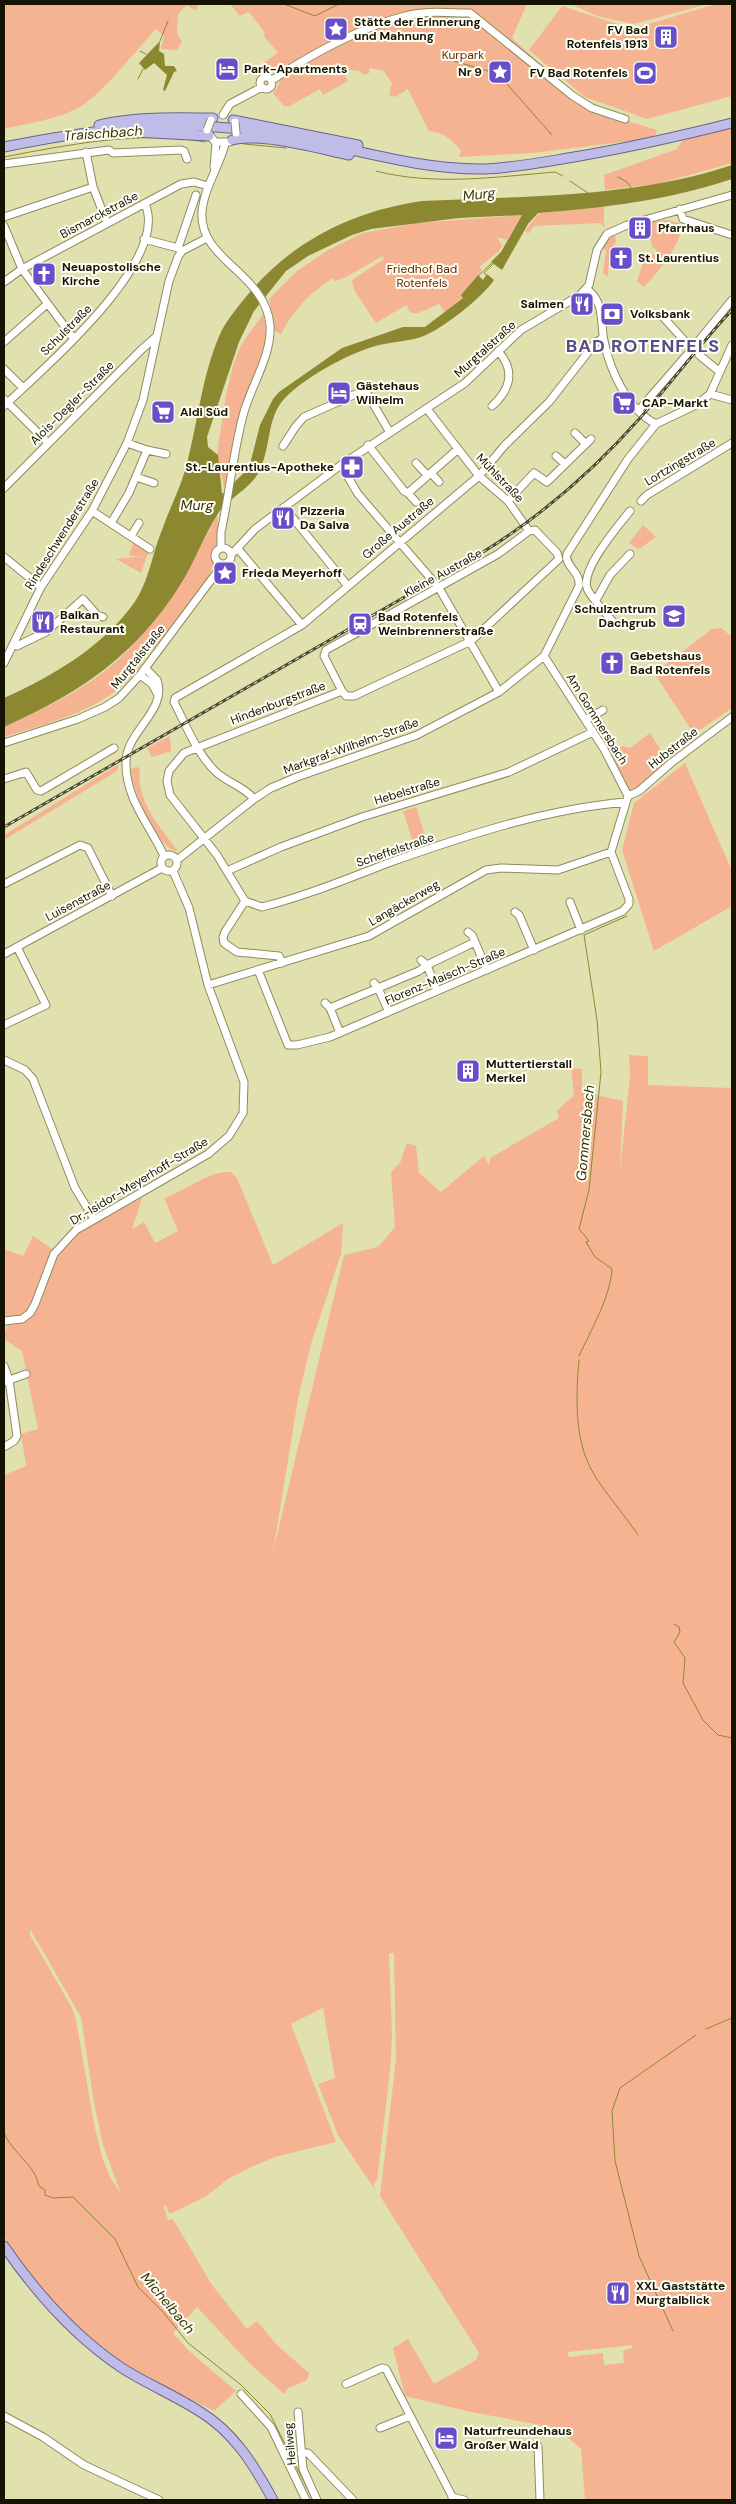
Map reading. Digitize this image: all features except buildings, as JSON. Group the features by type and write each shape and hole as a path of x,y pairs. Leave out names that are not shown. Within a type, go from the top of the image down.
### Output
{"main road":[{"path":"76,133 115,121 212,119"},
{"path":"234,121 346,141 420,160 432,166"},
{"path":"4,147 76,133 136,127 223,127 294,137 432,166 484,168 530,165 639,146 732,123"},
{"path":"76,133 208,133"},
{"path":"231,139 245,137 366,157 379,156"},
{"path":"4,2246 54,2311 81,2337 122,2368 212,2420 244,2451 273,2500"}],"street":[{"path":"227,551 221,532 244,413 270,337 268,317 263,301 244,276 218,252 207,238 202,213 216,157 216,143 208,133 212,119 223,115 230,104 262,88 260,82 262,78 268,77 272,80 334,45 381,24 407,15 470,13 573,96 592,108 625,119"},
{"path":"209,184 231,139 234,121 223,115"},
{"path":"216,143 231,139"},
{"path":"4,164 109,150 113,153 128,153 181,150 184,151 187,159"},
{"path":"86,152 94,187 107,223"},
{"name":"Bismarckstraße","path":"4,282 22,269 187,182 209,184"},
{"path":"4,217 94,187"},
{"path":"656,424 638,410 622,386 603,338 600,306 593,294 587,289 592,280 597,250 607,234 627,225 732,194"},
{"path":"158,332 169,281 196,195"},
{"name":"Schulstraße","path":"5,403 91,322 123,282 137,258 144,239 148,222 148,211 145,204"},
{"path":"680,209 683,219 732,235"},
{"path":"4,230 22,269 74,339"},
{"path":"144,239 180,249 207,238"},
{"name":"Murgtalstraße","path":"227,551 245,540 284,507 341,464 465,383 520,330 580,296 587,289"},
{"path":"638,410 692,350 732,300"},
{"path":"4,342 47,304"},
{"path":"663,317 692,350"},
{"name":"Rindeschwenderstraße","path":"4,663 41,586 92,511 127,443 143,400 158,332"},
{"name":"Alois-Degler-Straße","path":"4,488 158,332"},
{"name":"Große Austraße","path":"199,747 174,702 175,698 302,624 479,476 505,445 549,402 596,342 603,338"},
{"path":"732,345 710,394 732,400"},
{"path":"492,406 507,390 508,362 498,351"},
{"path":"699,355 720,372"},
{"path":"4,369 23,388"},
{"path":"283,446 304,416 365,390 389,431"},
{"name":"Hindenburgstraße","path":"205,840 175,803 167,785 169,771 176,760 184,753 342,691 346,696 354,696 471,641 562,557 628,459 656,424 698,404 710,394"},
{"path":"5,403 48,443"},
{"name":"Mühlstraße","path":"427,409 479,476 508,501 529,531 535,530 562,557 613,622"},
{"path":"508,501 534,473 547,482 588,442 575,433"},
{"path":"127,443 166,454"},
{"name":"Lortzingstraße","path":"641,501 646,495 732,443"},
{"path":"368,445 404,491 416,502"},
{"path":"408,493 458,449"},
{"path":"110,523 136,477 147,450"},
{"path":"556,456 565,464"},
{"path":"416,463 439,482"},
{"path":"341,464 358,494 439,588 499,692"},
{"path":"136,477 154,483"},
{"path":"284,507 347,585"},
{"path":"92,511 150,549"},
{"name":"Markgraf-Wilhelm-Straße","path":"177,860 205,840 254,799 283,782 417,735 499,692 544,656 592,564 630,511"},
{"path":"131,536 139,523"},
{"name":"Kleine Austraße","path":"342,691 323,652 498,554 529,531"},
{"name":"Murgtalstraße","path":"220,563 215,554 238,549 245,540"},
{"path":"238,549 302,624"},
{"name":"Murgtalstraße","path":"4,743 78,719 105,707 124,693 146,668 192,607 220,563 229,561 227,551"},
{"path":"596,600 610,575 630,554"},
{"path":"4,557 41,586"},
{"path":"14,645 17,646 46,632 83,599 97,615 103,617"},
{"name":"Am Gommersbach","path":"544,656 593,732 622,782 627,799"},
{"path":"146,668 157,680 158,695 152,712 130,742 126,760 126,773 134,801 164,856"},
{"path":"140,675 152,684 158,695"},
{"path":"586,720 603,710"},
{"name":"Hubstraße","path":"627,799 732,717"},
{"name":"Hebelstraße","path":"227,871 281,847 353,820 509,772 593,732"},
{"path":"199,747 208,764 216,772 249,793 254,799"},
{"path":"4,779 26,772 37,790 41,791 114,748"},
{"path":"611,852 627,799"},
{"name":"Scheffelstraße","path":"246,901 262,907 274,904 417,853 514,823 583,806 627,799"},
{"path":"205,840 246,901 225,932 223,937 224,943 237,952 279,956 282,963"},
{"path":"4,884 80,844 88,848 112,896"},
{"name":"Florenz-Maisch-Straße","path":"258,970 288,1045 297,1045 340,1033 623,911 629,904 611,852"},
{"name":"Langäckerweg","path":"208,985 369,936 486,870 501,868 558,870 611,852"},
{"path":"172,855 177,860 177,866 173,871 167,871 162,868 161,862 164,856 172,855"},
{"name":"Luisenstraße","path":"4,954 162,868"},
{"name":"Dr.-Isidor-Meyerhoff-Straße","path":"4,1322 22,1319 30,1313 36,1304 54,1254 76,1230 208,1154 229,1136 242,1117 245,1106 244,1082 208,985 188,908 173,871"},
{"path":"570,902 581,930"},
{"path":"515,912 519,915 534,950"},
{"path":"468,932 475,942 487,970"},
{"path":"340,1033 327,1006 419,971 424,963 475,942"},
{"path":"4,1025 46,1005 17,947"},
{"path":"424,963 438,991"},
{"path":"376,986 389,1012"},
{"path":"4,1060 25,1070 33,1079 74,1188 94,1219"},
{"path":"4,1366 17,1436 14,1441 4,1447"},
{"path":"6,1381 26,1374"},
{"path":"346,2384 382,2368 386,2369 453,2499 464,2500"},
{"path":"241,2394 271,2427 306,2500"},
{"name":"Heilweg","path":"298,2412 303,2469 317,2500"},
{"path":"4,2416 43,2437 84,2465 159,2500"},
{"path":"380,2428 410,2416"},
{"path":"538,2446 540,2500"},
{"path":"301,2453 308,2453 353,2500"}],"green space":[{"path":"4,4 199,4 196,11 187,5 178,14 177,33 182,42 177,50 161,49 164,36 156,29 108,83 78,108 61,116 4,129"},
{"name":"Kurpark","path":"230,4 527,4 512,38 579,99 618,118 657,130 655,136 638,140 533,153 459,157 461,151 451,140 439,133 429,131 408,89 395,97 389,95 392,83 384,71 370,68 369,73 363,75 360,71 351,70 344,73 348,81 323,95 320,89 290,106 284,106 273,93 279,84 281,74 273,67 262,64 278,53 263,35 265,33 249,12 240,16"},
{"path":"571,4 708,4 634,24 597,16"},
{"name":"FV Bad Rotenfels","path":"716,4 732,4 732,96 647,119 585,97 529,50 562,6 632,29"},
{"path":"732,126 732,163 657,184 605,190 604,175 677,149 683,139"},
{"path":"604,207 604,228 601,223 534,226 528,234 525,231 539,213"},
{"name":"Friedhof Bad Rotenfels","path":"522,215 507,240 497,237 502,245 499,251 479,267 482,270 461,295 463,297 445,312 439,304 418,313 411,313 406,305 376,323 354,290 352,280 384,259 383,256 346,277 335,281 333,278 297,309 281,334 275,331 269,299 297,271 328,250 363,233 416,223"},
{"path":"666,220 684,224 668,257 644,287 637,281 645,257 657,253 655,248 653,248 645,223"},
{"path":"612,235 615,236 616,241 609,258 608,276 603,274 606,250 602,248"},
{"path":"263,314 265,338 263,350 243,407 226,487 224,487 217,454 226,395 233,366 241,345"},
{"path":"218,513 218,538 212,553 214,563 204,587 152,654 155,645 152,643 141,664 127,681 110,695 70,716 4,737 4,727 49,706 81,688 132,647 149,627 180,583"},
{"path":"643,525 656,537 639,549 629,543"},
{"path":"134,541 149,550 141,573 116,559 145,558 129,555"},
{"path":"721,628 732,637 732,708 694,734 654,673 712,629"},
{"path":"650,733 668,762 638,790 630,791 610,754 623,746 630,748"},
{"path":"170,736 171,751 152,757 147,748"},
{"path":"685,763 732,871 732,906 654,951 622,850 634,803"},
{"path":"119,764 117,771 4,840 4,835"},
{"path":"140,768 142,791 150,812 178,851 170,848 162,841 148,819 133,782 131,769"},
{"path":"416,807 428,845 415,849 403,811"},
{"path":"629,1055 648,1056 648,1085 732,1088 732,2500 585,2500 581,2449 561,2429 471,2412 405,2396 393,2348 408,2339 434,2384 476,2360 479,2353 380,2196 396,2059 394,1953 389,1953 392,2034 390,2071 377,2180 373,2184 376,2191 338,2135 318,2084 335,2078 323,2008 291,2024 336,2142 275,2157 249,2168 228,2179 205,2197 170,2214 166,2206 163,2205 168,2220 173,2219 212,2285 247,2329 257,2321 277,2345 309,2373 307,2380 288,2388 284,2394 250,2364 197,2307 173,2333 190,2352 236,2391 214,2411 136,2371 91,2337 43,2289 4,2236 4,1475 26,1466 21,1434 38,1429 22,1351 4,1339 7,1324 4,1323 4,1249 23,1256 33,1236 60,1254 77,1233 142,1198 132,1229 144,1222 155,1243 178,1231 164,1198 205,1178 231,1172 237,1178 273,1265 343,1223 341,1254 311,1344 298,1399 273,1552 344,1255 378,1247 395,1227 391,1172 400,1163 407,1143 416,1146 419,1173 441,1192 484,1156 489,1165 490,1158 559,1118 557,1111 574,1095 571,1068 582,1069 582,1092 623,1101 620,1172 630,1075","holes":["30,1929 81,2017 93,2097 103,2145 121,2194 110,2177 102,2157 94,2124 76,2020 72,2008 30,1935","632,2345 632,2348 623,2351 624,2363 604,2365 603,2353 569,2357 568,2352"]}],"water":[{"path":"160,41 159,51 164,54 165,66 174,66 177,71 174,72 165,91 163,90 167,75 154,63 145,70 139,63"},
{"name":"Murg","path":"732,165 732,179 660,198 612,206 538,213 528,224 502,270 491,262 501,252 522,215 459,218 371,229 352,235 308,256 286,271 254,311 239,342 207,437 208,447 218,455 222,494 249,468 260,425 273,399 279,392 342,348 403,327 425,327 463,298 461,295 478,275 483,280 487,274 494,280 471,304 450,321 429,334 415,339 378,345 362,351 338,361 293,390 279,406 274,416 265,456 257,475 248,486 221,509 182,582 165,608 146,631 105,669 82,685 32,714 4,727 4,698 58,670 92,647 121,619 139,595 147,577 164,523 183,477 208,367 221,332 245,298 263,278 302,245 347,221 371,212 422,201 579,194 618,190 695,176"}],"waterway":[{"path":"284,4 315,16 339,4"},
{"path":"160,41 168,21"},
{"path":"140,51 146,54"},
{"path":"454,61 498,74 552,135"},
{"path":"138,79 143,69"},
{"name":"Traischbach","path":"4,157 104,140 130,138 181,139 205,142"},
{"name":"Traischbach","path":"244,144 286,148"},
{"name":"Traischbach","path":"376,171 398,176 442,179 487,178 555,172 563,176"},
{"path":"618,177 627,182 632,189"},
{"name":"Traischbach","path":"570,181 588,193"},
{"path":"478,276 493,262"},
{"path":"486,275 484,273 493,264"},
{"name":"Gommersbach","path":"579,1356 604,1302 612,1269 595,1257 586,1242 589,1241 579,1229 589,1190 601,1072 597,1020 584,935 627,916"},
{"name":"Gommersbach","path":"579,1360 577,1387 578,1415 585,1457 602,1486 638,1535"},
{"name":"Gommersbach","path":"674,1624 679,1627 680,1632 674,1642 685,1658 683,1683 703,1720 718,1735 732,1738"},
{"path":"706,2029 732,2018"},
{"path":"673,2331 639,2256 615,2161 612,2111 620,2088 696,2035"},
{"name":"Michelbach","path":"4,2133 12,2147 33,2171 39,2186 45,2190 45,2195 53,2198 73,2197 115,2239 138,2287 163,2312 188,2343 240,2384 270,2414 313,2500"}],"railway":[{"path":"4,827 505,538 547,507 605,455 652,404 732,310"}],"place":[{"name":"Stätte der Erinnerung und Mahnung","path":"336,29"},
{"name":"FV Bad Rotenfels 1913","path":"666,37"},
{"name":"Park-Apartments","path":"227,69"},
{"name":"Nr 9","path":"500,72"},
{"name":"FV Bad Rotenfels","path":"645,73"},
{"name":"Pfarrhaus","path":"640,228"},
{"name":"St. Laurentius","path":"621,258"},
{"name":"Neuapostolische Kirche","path":"44,274"},
{"name":"Salmen","path":"582,304"},
{"name":"Volksbank","path":"612,314"},
{"name":"Gästehaus Wilhelm","path":"339,393"},
{"name":"CAP-Markt","path":"624,403"},
{"name":"Aldi Süd","path":"163,412"},
{"name":"St.-Laurentius-Apotheke","path":"352,467"},
{"name":"Pizzeria Da Salva","path":"283,518"},
{"name":"Frieda Meyerhoff","path":"225,573"},
{"name":"Schulzentrum Dachgrub","path":"674,616"},
{"name":"Balkan Restaurant","path":"43,622"},
{"name":"Bad Rotenfels Weinbrennerstraße","path":"360,624"},
{"name":"Gebetshaus Bad Rotenfels","path":"612,663"},
{"name":"Muttertierstall Merkel","path":"468,1071"},
{"name":"XXL Gaststätte Murgtalblick","path":"618,2293"},
{"name":"Naturfreundehaus Großer Wald","path":"446,2438"}],"district":[{"name":"BAD ROTENFELS","path":"643,346"}]}
